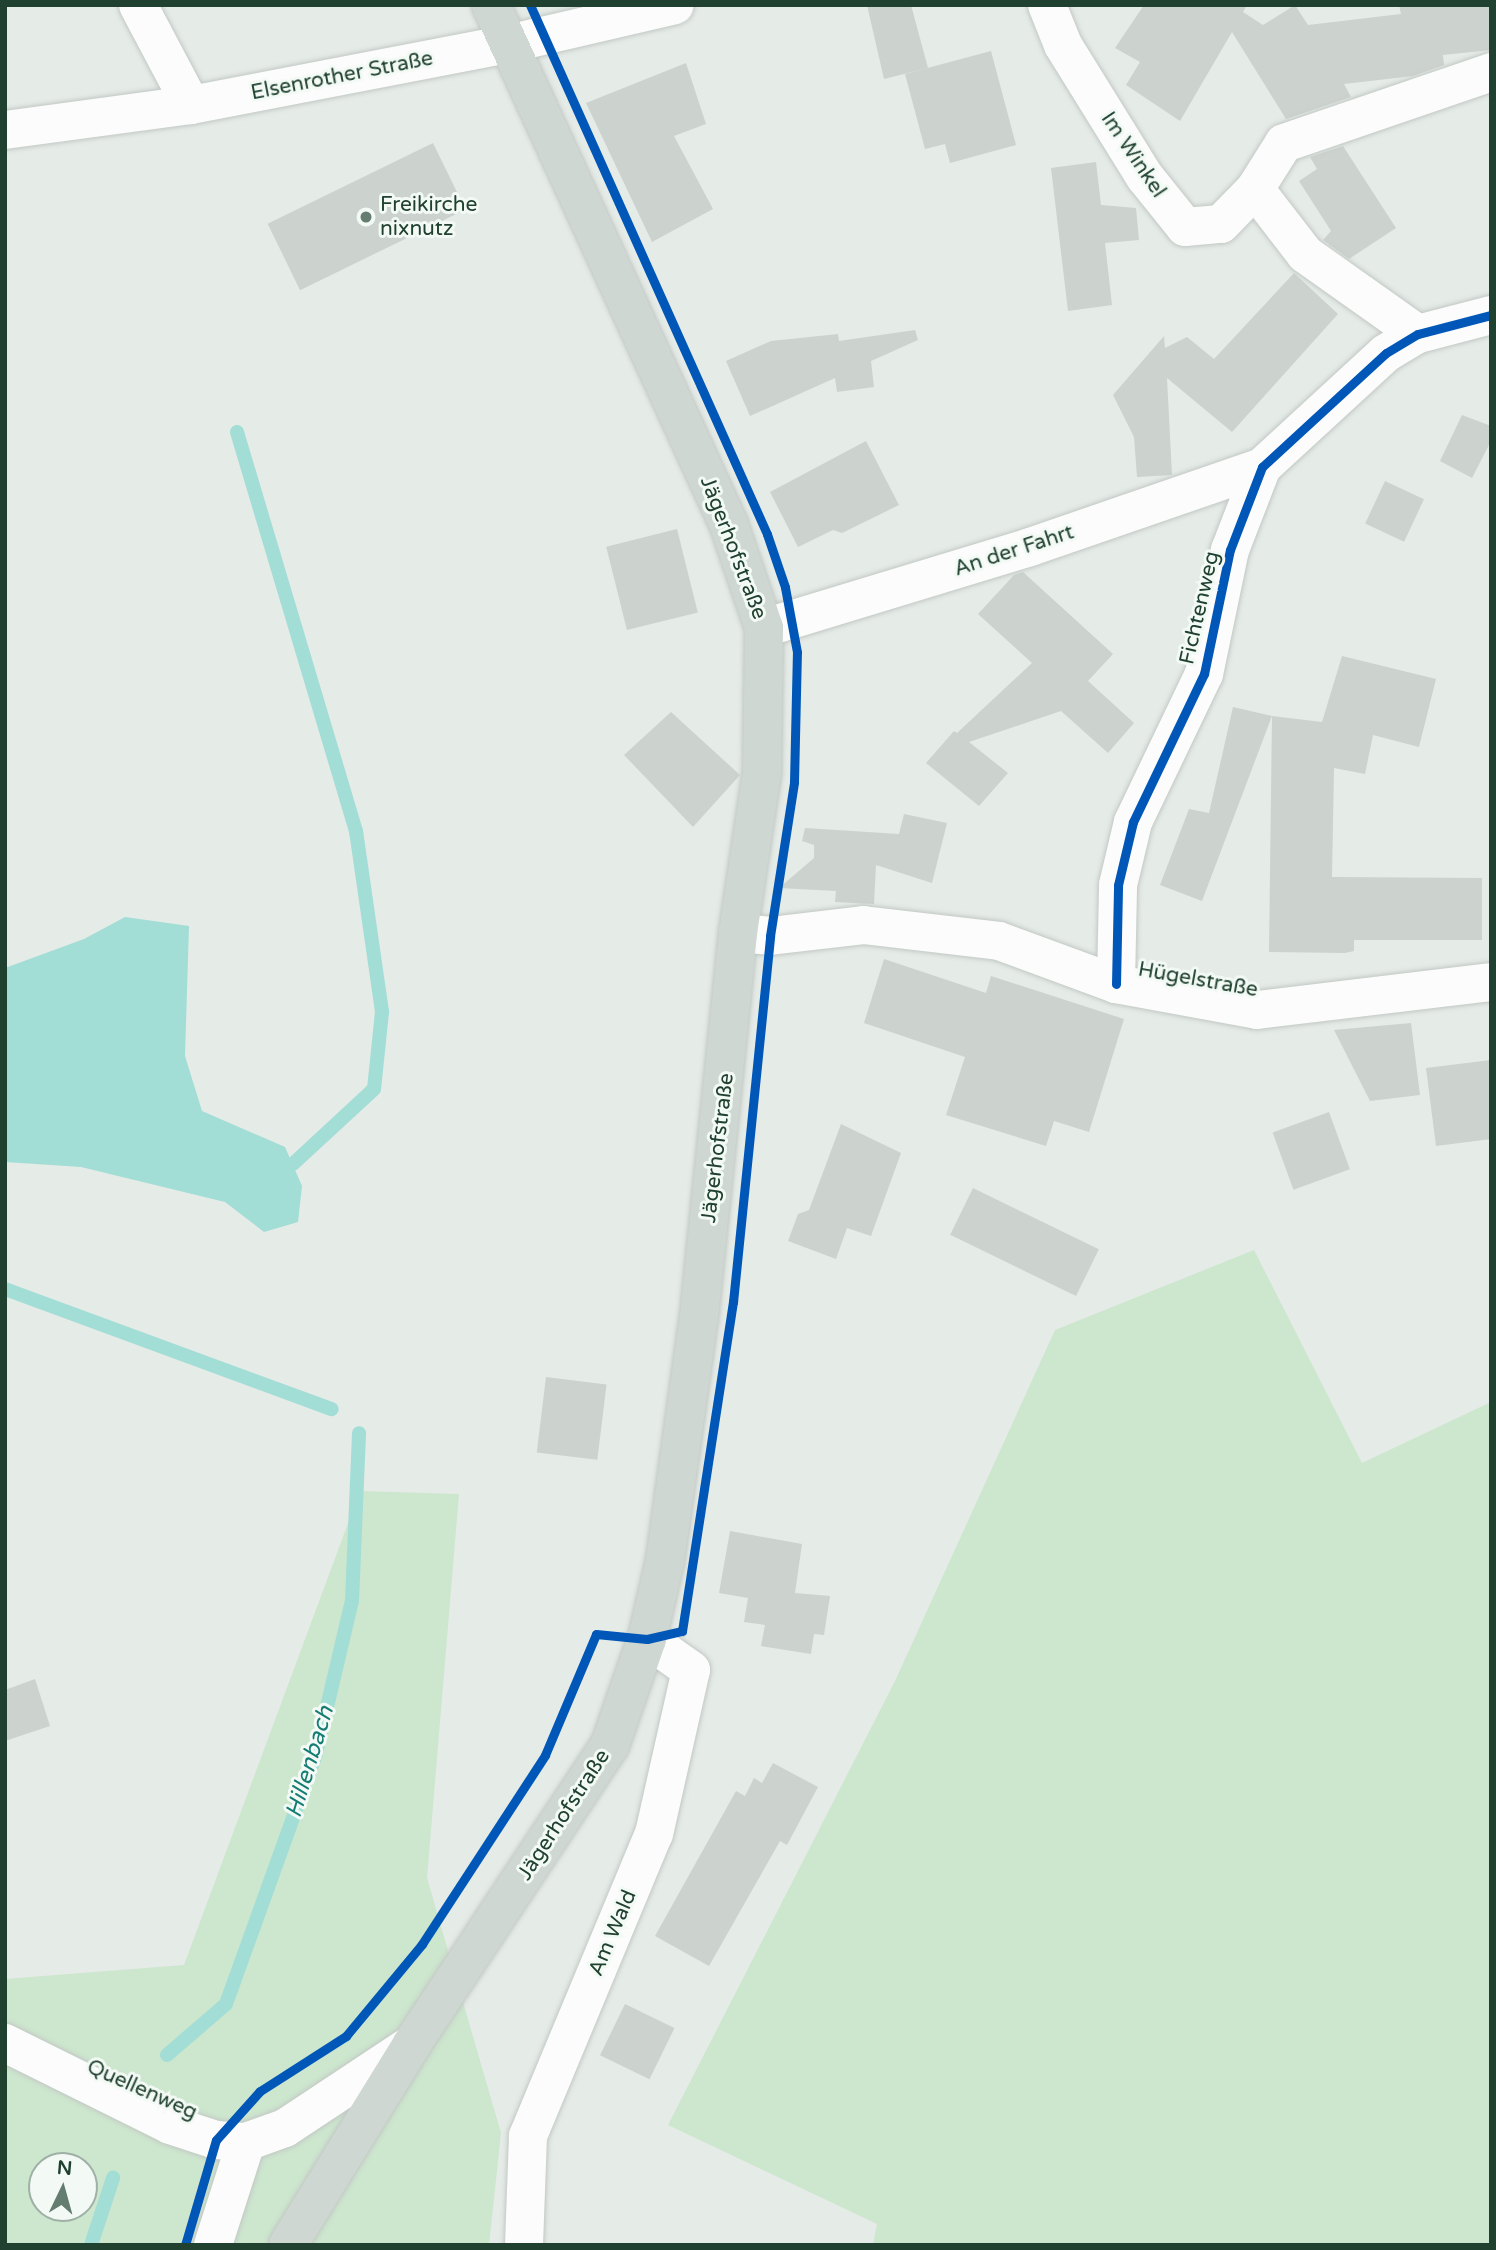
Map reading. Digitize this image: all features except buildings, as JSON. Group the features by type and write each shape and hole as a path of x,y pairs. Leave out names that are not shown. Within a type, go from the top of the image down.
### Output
{"main road":[{"name":"Jägerhofstraße","path":"288,2245 412,2044 610,1745 647,1639 665,1561 699,1317 738,933 762,773 764,628 729,525 491,5"}],"street":[{"path":"138,5 191,105"},
{"name":"Elsenrother Straße","path":"5,130 191,105 508,44 675,5"},
{"name":"Im Winkel","path":"1047,5 1076,67 1145,177 1185,227 1221,224 1255,189 1284,143 1491,72"},
{"path":"1255,189 1305,254 1418,334"},
{"name":"Fichtenweg","path":"1116,984 1118,885 1133,822 1204,674 1230,550 1262,467 1329,401 1386,353 1418,334 1491,315"},
{"name":"An der Fahrt","path":"764,628 1030,547 1262,467"},
{"name":"Hügelstraße","path":"738,933 770,936 863,925 999,941 1116,984 1257,1010 1491,982"},
{"name":"Am Wald","path":"524,2245 528,2136 654,1834 691,1670 647,1639"},
{"name":"Quellenweg","path":"5,2043 170,2125 216,2140 246,2143 285,2128 412,2044"},
{"path":"213,2245 246,2143"}],"green space":[{"path":"1254,1250 1362,1463 1491,1402 1491,2245 873,2245 877,2224 668,2125 895,1681 1055,1330"},
{"path":"360,1491 459,1494 427,1878 501,2133 489,2245 5,2245 5,1979 184,1965"}],"water":[{"path":"125,917 189,926 185,1056 202,1111 285,1147 302,1186 298,1222 264,1232 225,1202 81,1167 5,1162 5,968 84,939"}],"waterway":[{"path":"237,432 356,831 382,1012 374,1089 293,1164"},
{"name":"Hillenbach","path":"5,1289 332,1409"},
{"name":"Hillenbach","path":"167,2055 226,2004 316,1754 352,1601 359,1433"},
{"name":"Hillenbach","path":"91,2245 113,2178"}],"cycle path":[{"path":"185,2245 216,2140 260,2091 346,2036 422,1944 545,1755 596,1634 647,1639 682,1631 733,1302 770,936 794,782 797,652 785,587 767,534 530,5"},
{"path":"1116,984 1118,885 1133,822 1204,674 1230,550 1262,467 1386,353 1418,334 1491,315"}],"place":[{"name":"Freikirche nixnutz","path":"366,217"}]}
